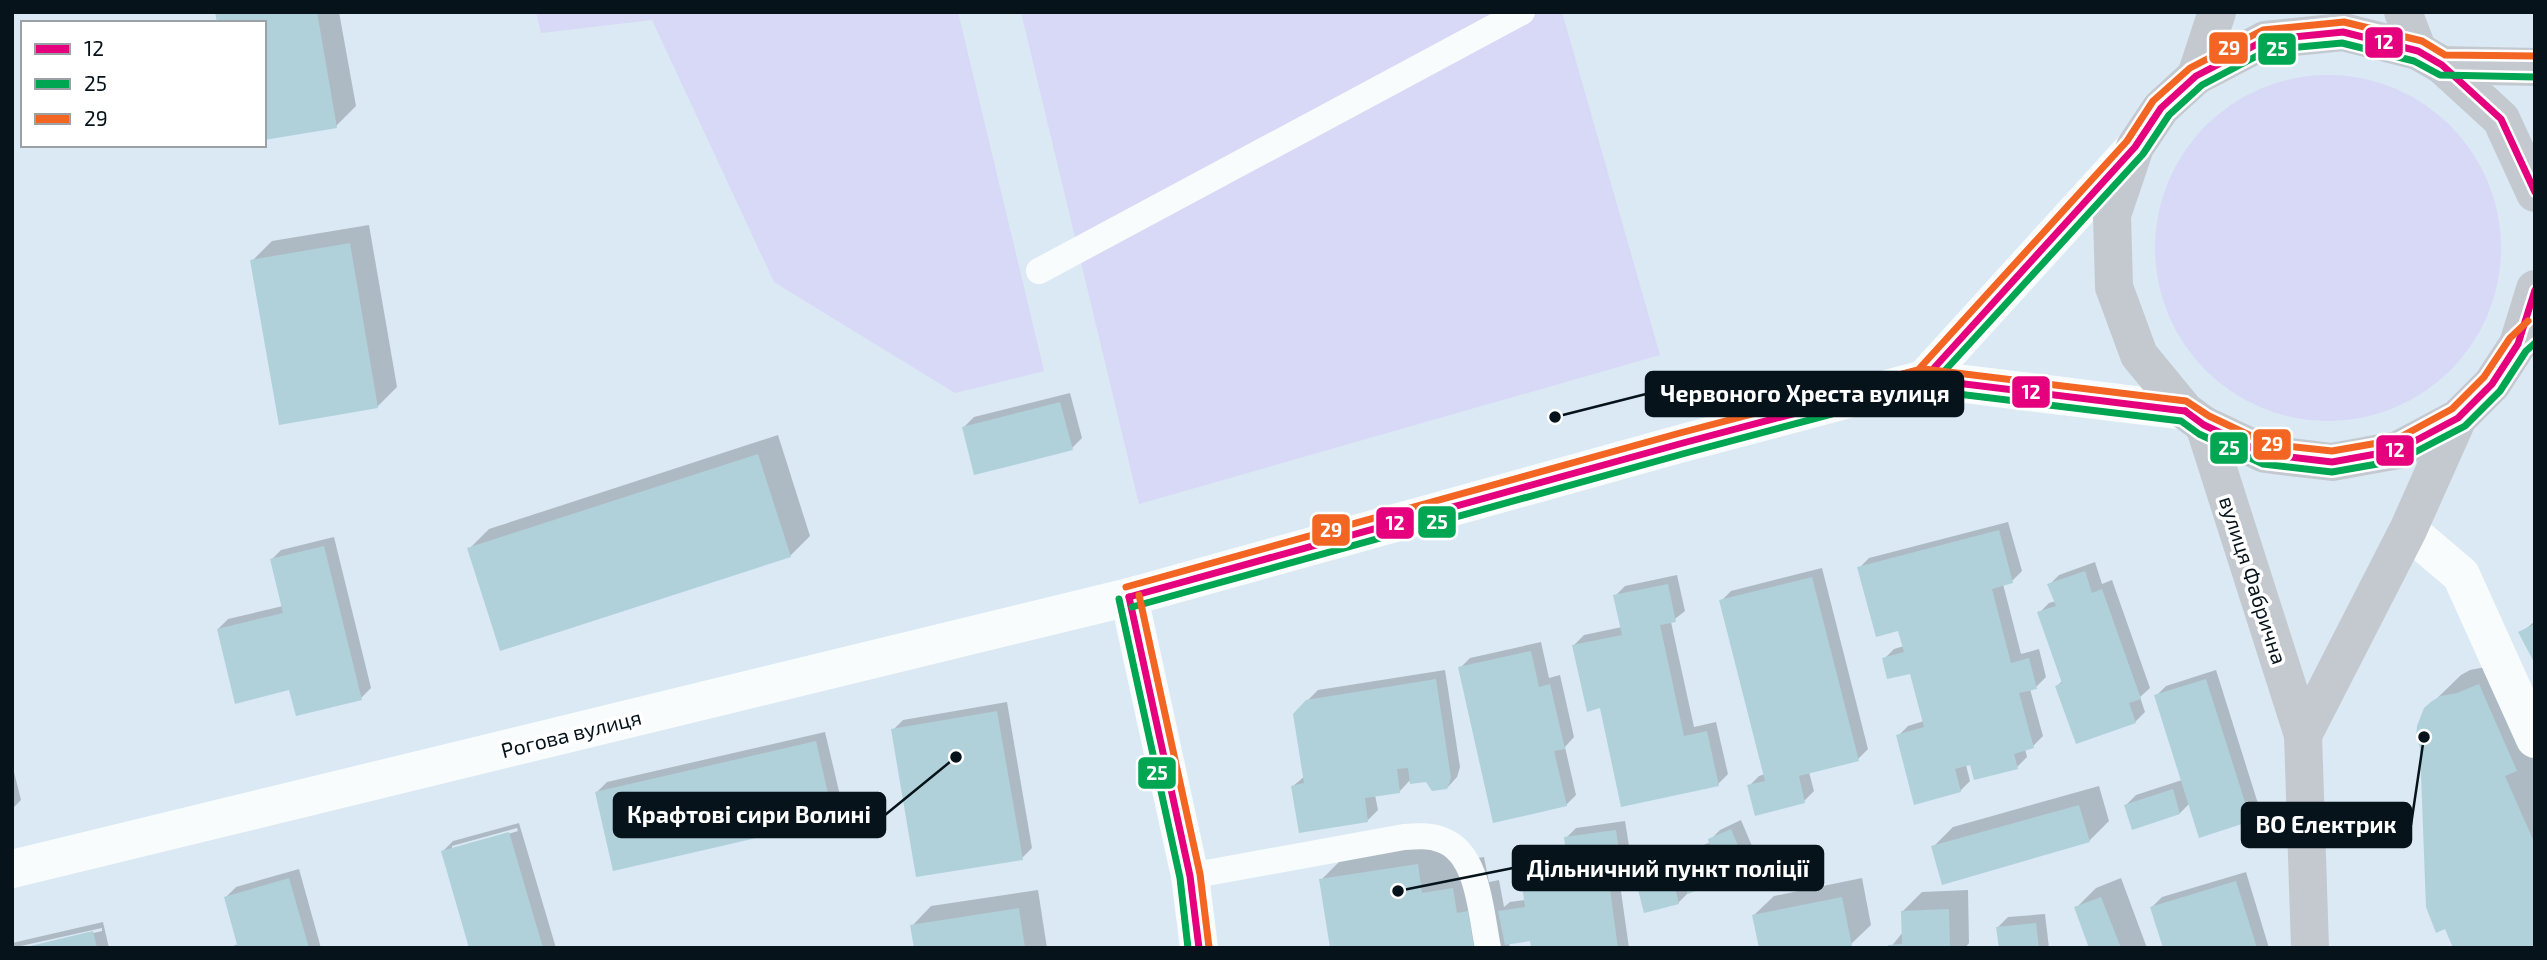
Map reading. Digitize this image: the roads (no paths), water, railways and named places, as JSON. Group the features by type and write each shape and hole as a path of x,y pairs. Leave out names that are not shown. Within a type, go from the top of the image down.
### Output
{"main road":[{"path":"2196,76 2217,12"},
{"path":"2403,12 2430,58 2501,119 2535,193"},
{"path":"1924,379 2135,146 2161,107 2196,76 2265,40 2343,32 2430,58 2535,67"},
{"path":"2135,146 2112,215 2114,287 2139,355 2194,418"},
{"path":"1924,379 2194,418 2265,454 2332,462 2398,450 2458,418 2492,384 2526,337 2535,289"},
{"name":"Рогова вулиця","path":"12,869 1129,597 1924,379"},
{"name":"вулиця Фабрична","path":"2194,418 2303,735 2310,948"},
{"name":"вулиця Фабрична","path":"2303,735 2408,530 2458,418"},
{"path":"2408,530 2461,575 2535,739"},
{"path":"1129,597 1190,876 1199,948"}],"lane":[{"path":"1039,271 1522,12"},
{"path":"1190,876 1404,837 1426,836 1454,846 1464,856 1473,873 1488,948"}],"place":[{"name":"Червоного Хреста вулиця","path":"1555,417"},
{"name":"ВО Електрик","path":"2424,737"},
{"name":"Крафтові сири Волині","path":"956,757"},
{"name":"Дільничний пункт поліції","path":"1398,891"}]}
